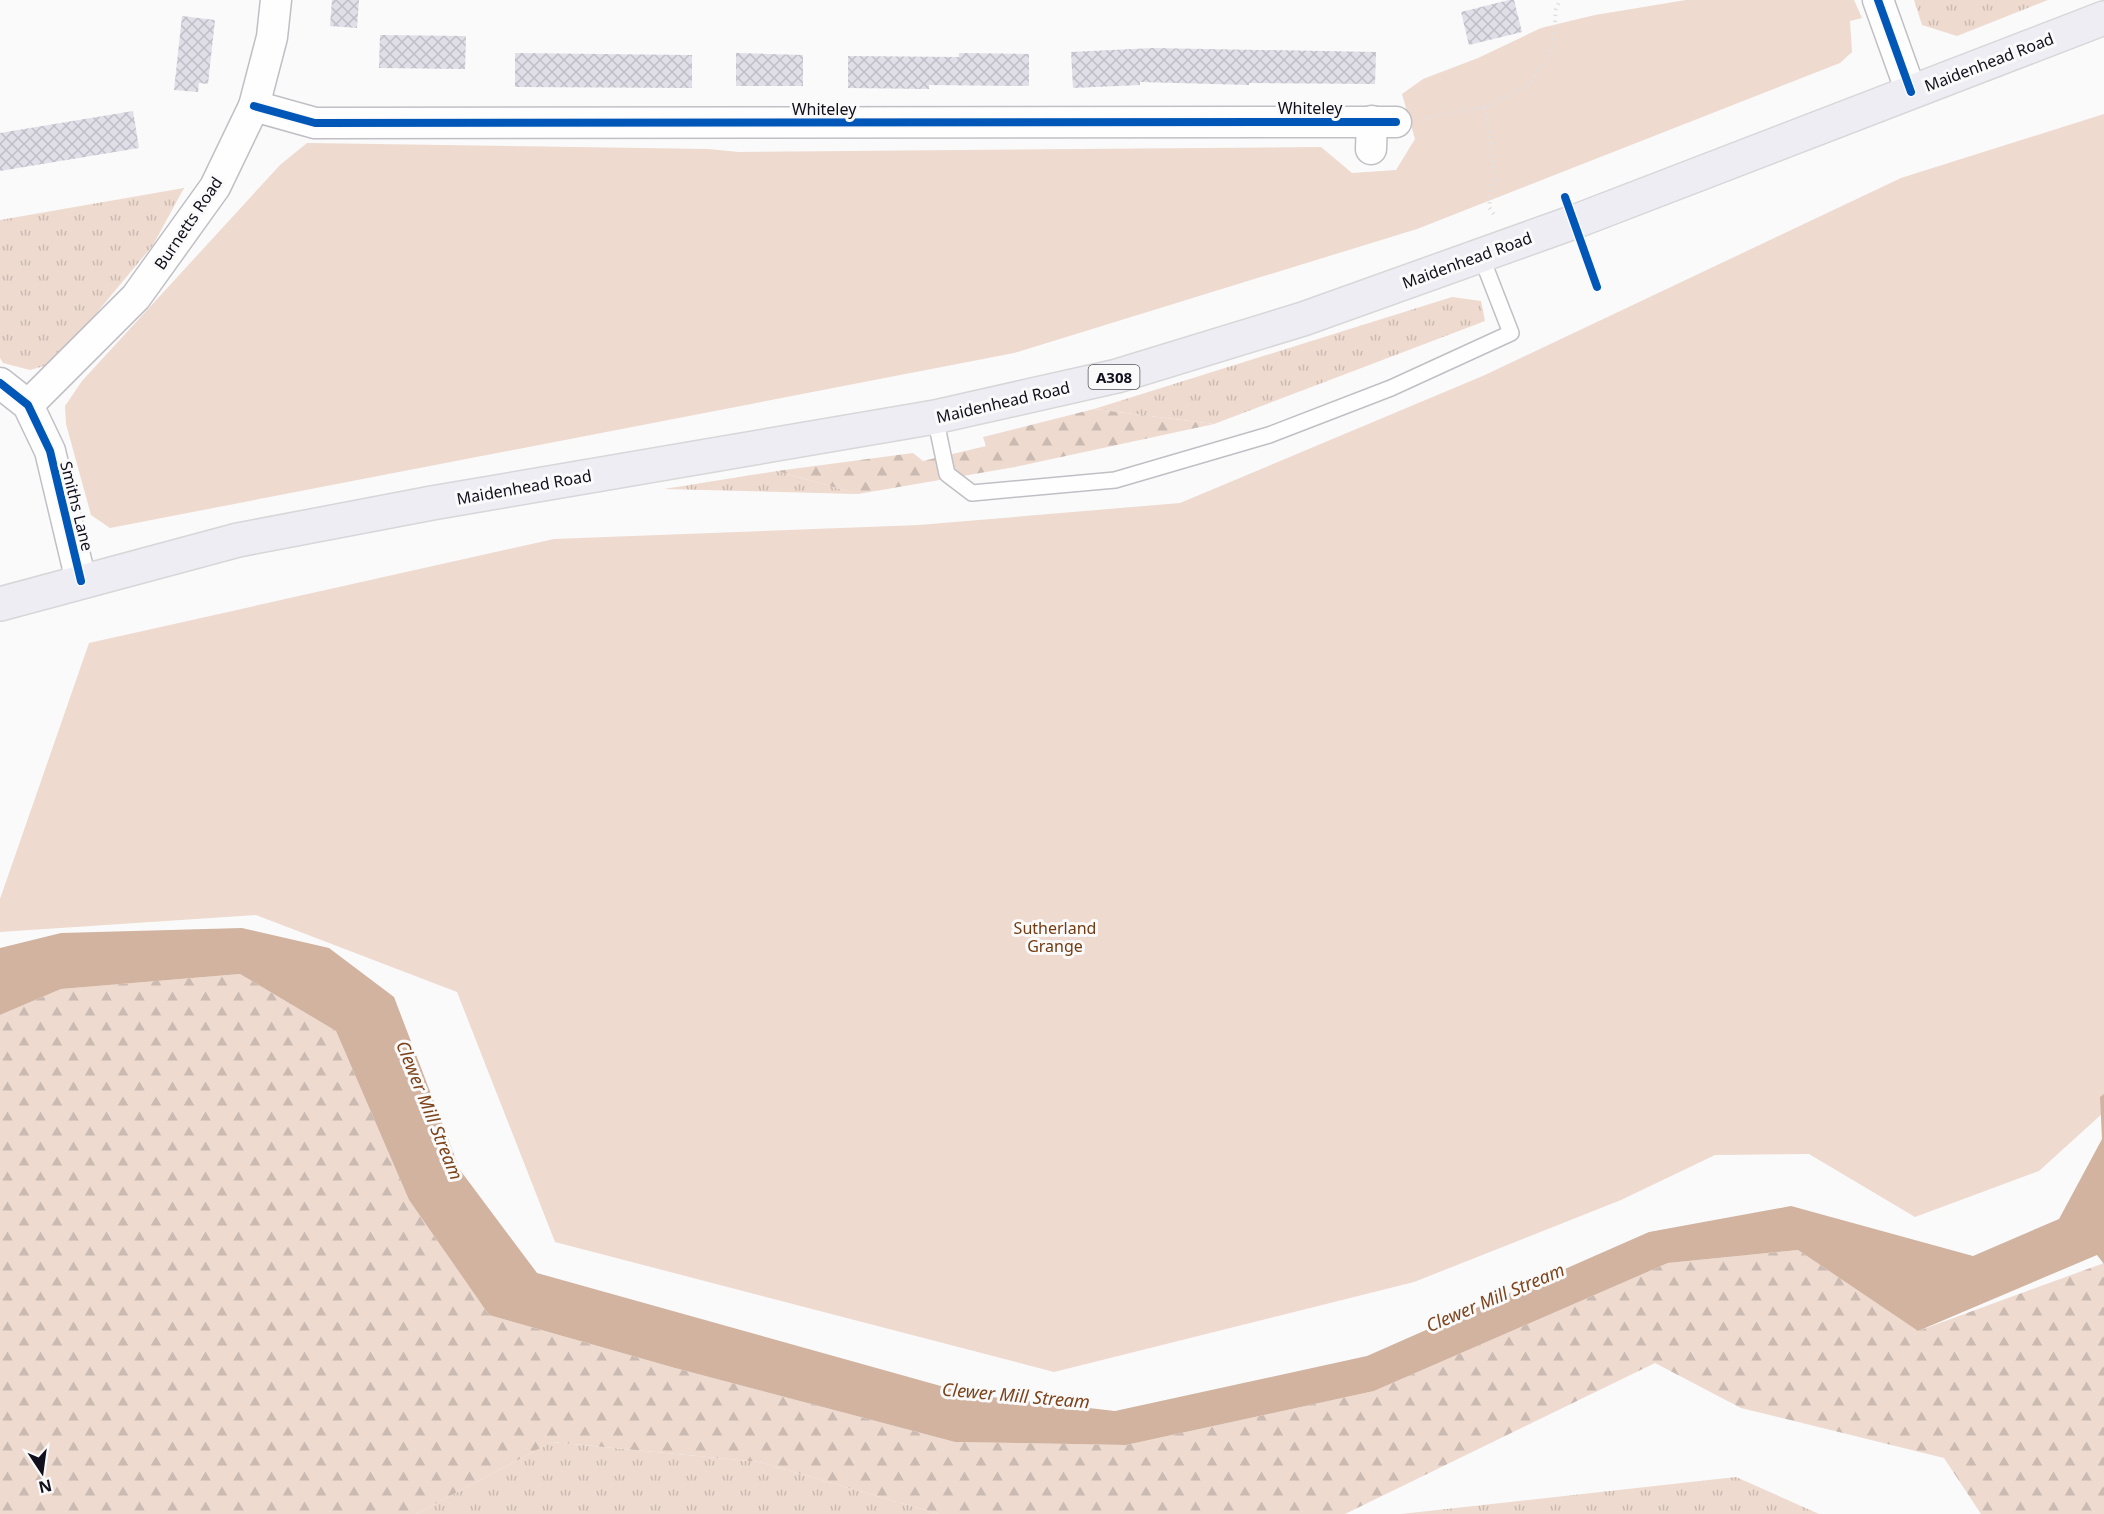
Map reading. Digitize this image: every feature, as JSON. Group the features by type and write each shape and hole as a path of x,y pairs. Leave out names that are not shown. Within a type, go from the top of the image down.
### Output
{"main road":[{"name":"Maidenhead Road","path":"0,604 249,537 432,503 935,417 1117,376 1303,319 1495,251 2104,18"}],"street":[{"name":"Burnetts Road","path":"28,405 136,297 215,187 254,106 272,37 276,0"},
{"path":"1878,0 1911,92"},
{"name":"Whiteley","path":"254,106 315,123 1380,131"},
{"name":"Smiths Lane","path":"0,383 28,405 50,451 81,581"}],"lane":[{"path":"935,417 947,474 972,493 1115,480 1269,435 1391,388 1511,333 1495,251"}],"path":[{"path":"1380,131 1485,107 1530,84 1553,47 1556,9 1560,0"},
{"path":"1485,107 1494,172 1489,207 1499,223 1495,251"}],"green space":[{"path":"1686,0 1854,0 1862,18 1850,21 1852,52 1840,63 1417,229 1014,353 110,528 91,515 66,424 65,406 82,381 280,165 307,143 708,149 739,152 1321,147 1352,173 1396,170 1415,139 1402,94 1423,79 1478,58 1541,28 1595,15"},
{"path":"1914,0 2048,0 1957,36 1922,25"},
{"name":"Sutherland Grange","path":"2104,114 2104,1112 2039,1171 1915,1217 1809,1154 1715,1155 1621,1200 1414,1282 1054,1372 555,1242 457,992 256,915 0,932 0,899 89,643 554,539 919,525 1180,503 1485,375 1901,178"},
{"path":"184,188 153,245 55,363 30,370 3,363 0,358 0,220"},
{"path":"1452,297 1481,301 1485,321 1214,424 1094,409"},
{"path":"1094,409 1214,424 1015,467 858,494 777,471 913,453 923,461 986,446 983,437"},
{"path":"777,471 858,494 664,489"},
{"path":"240,974 336,1031 409,1200 489,1315 675,1368 955,1442 1126,1445 1374,1391 1668,1263 1798,1250 1918,1331 2104,1263 2104,1514 1981,1514 1944,1458 1741,1408 1655,1363 1345,1514 939,1514 759,1462 552,1442 416,1514 0,1514 0,1015 61,989"},
{"path":"552,1442 759,1462 939,1514 416,1514"},
{"path":"1736,1477 1819,1514 1401,1514"}],"water":[{"name":"Clewer Mill Stream","path":"242,928 329,948 394,997 460,1170 537,1273 973,1395 1115,1411 1367,1356 1649,1232 1791,1206 1973,1256 2059,1219 2102,1139 2100,1097 2104,1094 2104,1264 2097,1255 1918,1331 1798,1250 1668,1263 1374,1391 1126,1445 955,1442 675,1368 489,1315 409,1200 336,1031 240,974 61,989 0,1015 0,948 61,933"}],"building":[{"path":"332,0 359,0 357,28 330,26"},
{"path":"1514,0 1522,32 1469,45 1461,12"},
{"path":"182,16 215,20 208,84 199,83 198,92 174,90"},
{"path":"380,35 466,36 465,69 379,68"},
{"path":"1153,48 1376,52 1375,84 1249,83 1249,85 1140,82 1140,85 1073,88 1071,52"},
{"path":"515,53 692,55 692,88 515,87"},
{"path":"736,53 803,55 803,86 736,86"},
{"path":"959,53 1029,54 1029,86 929,85 929,89 848,88 848,56 959,57"},
{"path":"133,111 139,148 0,171 0,133"}],"cycle path":[{"path":"1878,0 1911,92"},
{"path":"254,106 315,123 1396,122"},
{"path":"1565,197 1597,287"},
{"path":"0,383 28,405 50,451 81,581"}]}
